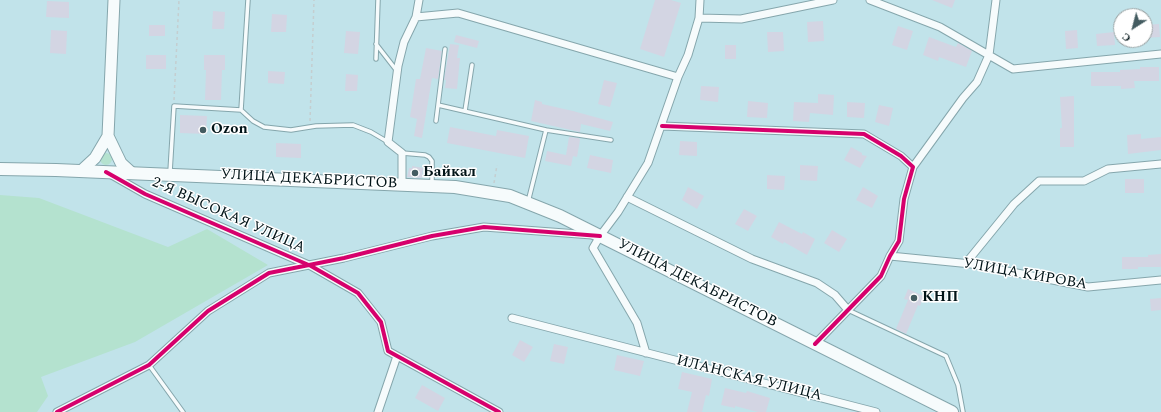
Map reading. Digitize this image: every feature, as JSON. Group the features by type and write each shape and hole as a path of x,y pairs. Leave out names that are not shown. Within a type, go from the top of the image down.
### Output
{"main road":[{"name":"УЛИЦА ДЕКАБРИСТОВ","path":"0,169 170,174 402,184 455,187 510,196 560,216 952,412"}],"street":[{"path":"81,171 96,158 108,136 114,0"},
{"path":"402,184 402,153 388,142 397,71 404,42 416,17 419,0"},
{"path":"646,353 637,323 594,248 600,236 628,197 648,163 700,18 700,0"},
{"path":"700,18 741,19 833,0"},
{"path":"870,0 940,27 1013,69 1161,54"},
{"path":"815,344 881,276 899,241 904,199 913,167 963,98 977,82 989,55 996,0"},
{"path":"416,17 458,13 678,77"},
{"path":"662,126 864,134 901,156 913,167"},
{"path":"108,136 120,162 132,173"},
{"path":"966,263 1014,204 1039,181 1084,181 1108,169 1161,164"},
{"name":"2-Я ВЫСОКАЯ УЛИЦА","path":"106,172 146,194 311,266 358,293 381,322 388,351 499,412"},
{"path":"628,197 752,259 817,283 835,295 848,310"},
{"path":"57,412 149,365 208,311 269,273 311,266 432,236 484,227 600,236"},
{"name":"УЛИЦА КИРОВА","path":"890,256 966,263 1088,287 1161,280"},
{"name":"ИЛАНСКАЯ УЛИЦА","path":"512,318 876,412"},
{"path":"378,412 397,356"}],"lane":[{"path":"241,110 248,0"},
{"path":"376,59 378,0"},
{"path":"376,44 397,71"},
{"path":"436,121 445,50"},
{"path":"465,111 472,65"},
{"path":"438,105 546,130 611,140"},
{"path":"170,174 174,106 241,110 253,121 264,127 292,130 310,127 353,125 371,132 388,142"},
{"path":"528,203 546,130"},
{"path":"402,153 425,155 429,157 432,161 432,186"},
{"path":"848,310 946,356 958,385 963,412"},
{"path":"149,365 183,412"}],"path":[{"path":"174,106 179,0"},
{"path":"310,127 314,0"},
{"path":"493,186 496,165"}],"green space":[{"path":"104,153 108,153 112,159 108,165 104,165 100,161 100,157"},
{"path":"0,195 39,198 168,247 207,229 268,265 135,342 41,377 48,396 37,412 0,412"}],"building":[{"path":"655,0 671,0 681,3 664,57 640,49"},
{"path":"932,0 955,0 952,8"},
{"path":"47,1 69,2 69,18 46,17"},
{"path":"213,11 225,12 224,29 212,29"},
{"path":"272,14 287,15 286,32 271,32"},
{"path":"823,21 824,41 808,42 807,22"},
{"path":"1153,24 1159,24 1160,37 1153,37"},
{"path":"149,25 165,25 165,36 149,36"},
{"path":"898,26 913,31 907,50 892,45"},
{"path":"51,30 67,31 66,54 50,53"},
{"path":"1077,30 1078,48 1066,49 1065,31"},
{"path":"346,31 360,32 358,54 344,53"},
{"path":"767,32 783,32 784,51 768,52"},
{"path":"1113,32 1113,45 1097,46 1096,34"},
{"path":"456,35 479,41 477,48 454,42"},
{"path":"929,37 956,47 958,43 972,51 966,67 939,57 938,61 923,55"},
{"path":"450,44 459,45 457,58 460,58 457,89 445,88 446,80 444,80"},
{"path":"725,45 736,45 736,59 725,59"},
{"path":"426,48 442,51 438,79 432,78 422,138 414,136 417,119 410,117 416,79 420,79"},
{"path":"146,55 166,55 166,69 146,69"},
{"path":"204,55 225,55 225,70 222,70 221,100 205,100 206,70 204,70"},
{"path":"1140,67 1159,67 1159,81 1134,81 1135,88 1121,89 1121,86 1091,86 1091,72 1120,72 1120,70 1140,69"},
{"path":"268,71 285,72 284,84 268,83"},
{"path":"346,74 358,75 357,91 345,91"},
{"path":"604,80 617,83 610,107 598,104"},
{"path":"701,86 719,87 718,102 700,100"},
{"path":"818,94 834,95 833,115 810,113 809,122 793,121 794,102 818,103"},
{"path":"1074,96 1074,147 1060,147 1060,128 1062,128 1060,97"},
{"path":"535,100 542,102 542,104 613,122 610,131 581,124 580,132 531,121"},
{"path":"748,101 768,103 767,118 747,117"},
{"path":"847,102 865,103 864,118 847,117"},
{"path":"879,105 893,108 889,126 875,122"},
{"path":"180,115 207,116 206,134 180,133"},
{"path":"450,127 496,136 497,130 529,136 525,158 447,143"},
{"path":"1141,134 1141,139 1161,137 1161,150 1128,154 1127,135"},
{"path":"569,137 579,138 580,140 577,157 573,156 571,166 545,161 547,151 566,155"},
{"path":"680,141 697,142 697,156 679,155"},
{"path":"276,143 301,144 301,158 276,157"},
{"path":"851,147 862,153 862,155 867,156 860,168 844,160"},
{"path":"590,155 613,160 611,173 587,168"},
{"path":"800,165 818,166 817,181 800,180"},
{"name":"Байкал","path":"412,166 423,168 422,178 407,177 409,168 412,168"},
{"path":"767,175 785,176 784,190 767,189"},
{"path":"1125,179 1144,179 1144,193 1125,193"},
{"path":"688,187 704,196 697,209 682,200"},
{"path":"863,187 878,196 872,208 856,200"},
{"path":"744,209 757,216 748,231 735,224"},
{"path":"779,222 802,234 803,232 815,239 807,255 784,242 783,244 771,237"},
{"path":"832,230 847,239 839,252 824,243"},
{"path":"1161,254 1161,267 1122,269 1122,257 1148,257 1148,255"},
{"path":"908,289 924,296 920,306 918,305 906,334 896,329 908,300 904,299"},
{"path":"1161,298 1161,310 1151,311 1150,299"},
{"path":"520,340 533,347 524,362 512,355"},
{"path":"554,344 568,347 564,364 550,361"},
{"path":"617,355 644,361 640,376 614,370"},
{"path":"682,372 712,379 709,396 706,395 702,412 687,412 692,392 678,389"},
{"path":"422,385 445,398 438,411 415,398"},
{"path":"725,388 746,393 747,391 770,398 766,412 758,412 735,406 735,408 721,405"}],"cycle path":[{"path":"662,126 864,134 901,156 913,167 904,199 899,241 881,276 815,344"},
{"path":"106,172 145,194 311,266 358,293 381,322 388,351 499,412"},
{"path":"57,412 149,365 208,311 269,273 344,258 432,236 484,227 600,236"}],"place":[{"name":"Ozon","path":"203,130"},
{"name":"Байкал","path":"415,173"},
{"name":"КНП","path":"914,298"}]}
